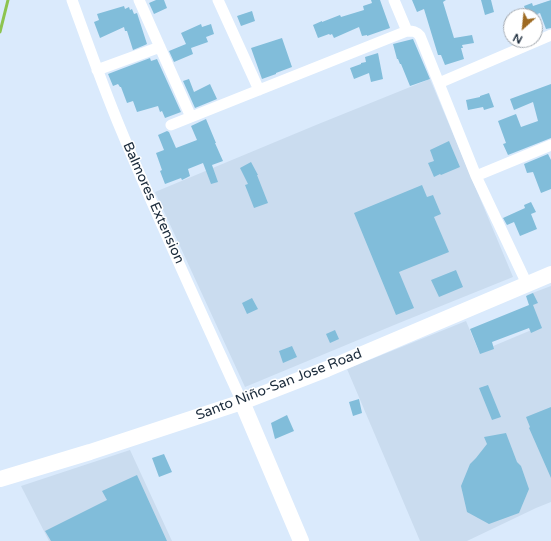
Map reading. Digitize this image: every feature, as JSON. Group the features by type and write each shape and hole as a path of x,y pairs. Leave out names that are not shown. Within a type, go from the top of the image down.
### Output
{"main road":[{"name":"Santo Niño-San Jose Road","path":"0,479 90,452 242,402 327,369 551,274"},
{"path":"242,402 301,541"}],"street":[{"name":"Balmores Extension","path":"72,0 97,70 148,194 242,402"},
{"path":"139,0 191,117"},
{"path":"218,0 259,90"},
{"path":"394,0 407,31"},
{"path":"171,125 407,31 417,32 420,36 476,176 527,284"},
{"path":"439,83 551,35"},
{"path":"97,70 160,47"},
{"path":"476,176 551,145"}],"shaded area":[{"path":"430,79 513,277 245,387 155,192"},
{"path":"551,286 551,502 467,541 420,541 347,369 466,321 479,352 541,326 527,295"},
{"path":"130,450 172,541 49,541 21,486"}],"building":[{"path":"156,0 164,0 167,8 154,14 149,3"},
{"path":"371,0 380,0 390,28 367,36 362,36 359,27 334,38 332,34 329,34 318,38 313,25 340,15 341,17 364,10 363,6 372,3"},
{"path":"412,0 446,0 443,2 454,38 472,35 474,43 462,45 463,48 461,48 464,59 445,65 441,55 438,55 424,9 417,12"},
{"path":"481,0 491,0 494,12 485,15"},
{"path":"551,0 551,28 546,29 543,21 543,8 525,8 524,6 532,3 533,6"},
{"path":"124,6 125,9 129,7 130,10 132,9 134,14 137,13 147,44 133,50 127,31 125,31 124,27 100,38 94,22 99,20 97,14"},
{"path":"252,11 255,21 241,26 237,16"},
{"path":"201,24 202,27 211,24 214,34 206,37 208,42 191,48 193,54 174,62 169,51 186,44 181,33"},
{"path":"282,38 292,67 262,79 251,48"},
{"path":"413,39 430,79 410,86 401,64 397,59 393,44"},
{"path":"378,53 383,79 371,82 369,73 354,79 350,68 366,62 365,57"},
{"path":"150,58 151,61 157,59 181,112 165,118 162,111 160,112 158,106 137,112 133,101 127,103 121,87 118,84 113,86 108,74"},
{"path":"189,79 194,92 210,84 217,99 195,108 183,81"},
{"path":"551,84 551,138 508,155 503,144 506,143 498,121 516,114 521,127 538,121 533,102 514,110 510,99"},
{"path":"489,93 494,107 484,110 483,107 468,110 466,100 480,97"},
{"path":"206,119 223,161 212,165 218,182 211,184 203,163 188,169 190,176 182,180 181,178 165,184 156,153 164,150 158,135 167,131 169,132 176,148 197,140 191,126"},
{"path":"449,141 460,167 434,177 428,163 434,161 430,150"},
{"path":"548,154 551,160 551,189 541,193 533,172 527,173 524,164"},
{"path":"251,162 258,175 268,203 254,208 245,185 248,184 240,168"},
{"path":"422,185 427,197 433,195 441,214 434,217 449,252 399,272 414,308 396,315 354,213"},
{"path":"531,202 536,212 531,214 537,229 520,236 514,222 507,225 503,218 525,208 524,205"},
{"path":"456,270 463,287 439,297 431,280"},
{"path":"533,293 538,303 533,305 542,328 531,333 529,328 492,342 494,349 480,354 470,329 529,305 526,296"},
{"path":"252,298 258,309 247,314 242,303"},
{"path":"335,330 339,339 330,343 326,334"},
{"path":"292,346 297,357 283,363 279,351"},
{"path":"488,385 501,417 492,420 479,388"},
{"path":"359,399 362,413 353,416 349,402"},
{"path":"551,407 551,478 529,428 530,427 526,417"},
{"path":"287,415 294,431 275,439 271,423"},
{"path":"506,433 517,462 521,466 529,489 519,513 489,524 467,512 461,486 470,464 487,444 484,437"},
{"path":"164,454 172,472 159,477 152,458"},
{"path":"137,475 167,541 51,541 45,531 107,500 102,491"}],"waterway":[{"path":"0,32 8,0"}]}
